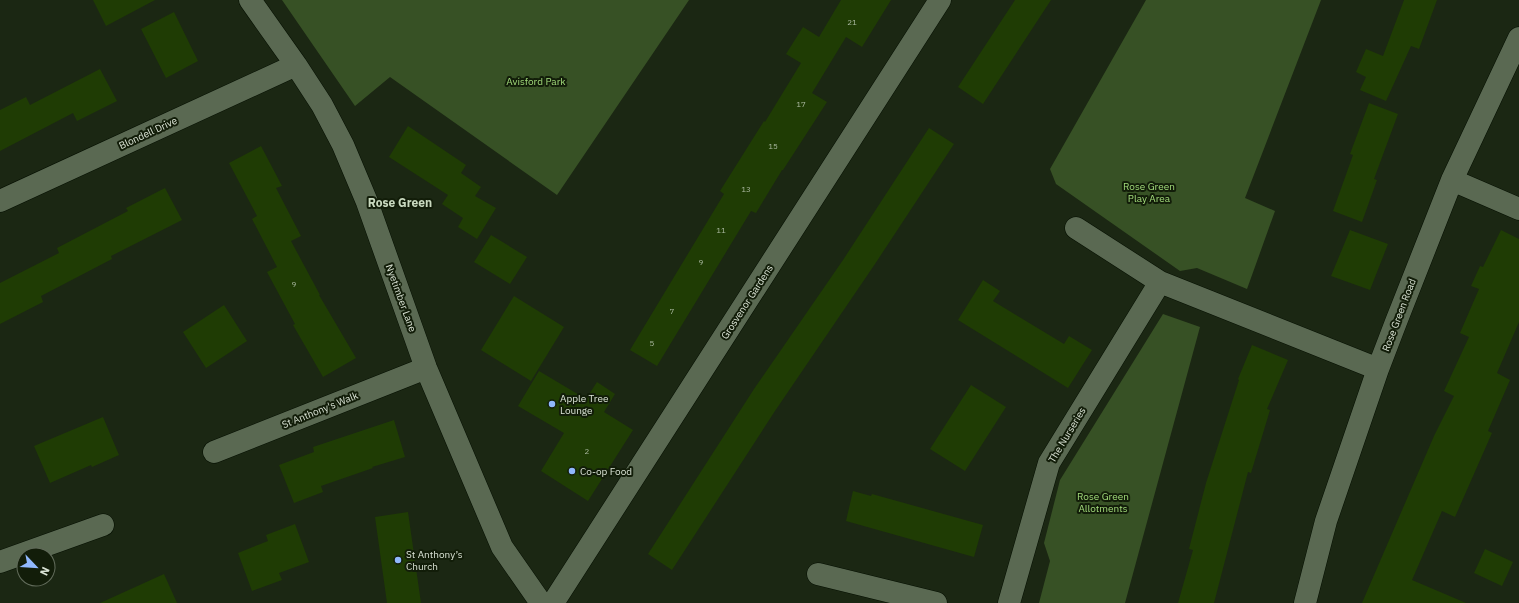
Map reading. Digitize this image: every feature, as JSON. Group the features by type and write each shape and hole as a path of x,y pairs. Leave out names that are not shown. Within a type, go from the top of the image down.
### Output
{"street":[{"name":"Nyetimber Lane","path":"250,0 322,105 343,145 367,202 426,368 502,547 541,603"},
{"name":"Grosvenor Gardens","path":"553,603 940,0"},
{"name":"Rose Green Road","path":"1305,603 1326,521 1378,369 1452,180 1519,38"},
{"name":"Blondell Drive","path":"0,201 296,65"},
{"path":"1452,180 1519,209"},
{"path":"1076,228 1160,282 1378,369"},
{"name":"The Nurseries","path":"1009,603 1049,463 1160,282"},
{"name":"St Anthony's Walk","path":"214,452 426,368"},
{"path":"0,562 103,525"},
{"path":"818,574 936,603"}],"green space":[{"name":"Avisford Park","path":"282,0 689,0 557,195 390,77 355,106"},
{"name":"Rose Green Play Area","path":"1146,0 1321,0 1245,198 1275,211 1247,289 1197,268 1180,271 1056,184 1050,169"},
{"name":"Rose Green Allotments","path":"1163,314 1200,327 1125,603 1039,603 1050,561 1044,543 1060,480"}],"building":[{"path":"93,0 155,0 106,26"},
{"path":"841,0 891,0 862,47 846,37 812,93 827,102 782,170 756,213 751,211 657,366 630,350 724,194 720,191 801,63 786,54 803,27 819,37"},
{"path":"1015,0 1051,0 983,104 958,87"},
{"path":"1404,0 1437,0 1419,49 1411,46 1386,101 1360,90 1366,77 1356,72 1366,49 1383,56"},
{"path":"174,12 198,61 166,78 141,29"},
{"path":"100,69 117,101 77,121 73,113 0,151 0,110 26,97 30,105"},
{"path":"1369,103 1398,114 1374,179 1377,180 1362,222 1333,211 1353,155 1350,154"},
{"path":"408,126 466,165 461,173 481,187 475,196 496,208 477,239 458,227 463,218 442,204 448,195 389,157"},
{"path":"929,128 954,144 875,264 775,411 672,570 648,554 754,389 843,260"},
{"path":"261,146 282,186 276,188 301,236 291,241 319,295 356,358 323,377 293,325 295,324 267,272 277,267 252,219 257,216 229,163"},
{"path":"165,188 182,220 111,256 112,259 41,296 43,302 0,324 0,283 59,253 57,248 128,211 126,208"},
{"path":"1350,230 1388,244 1370,290 1331,276"},
{"path":"1501,230 1519,239 1519,322 1497,373 1510,380 1488,431 1492,433 1455,517 1442,511 1412,580 1466,603 1362,603 1434,436 1454,396 1444,391 1469,337 1460,333 1479,289 1471,286 1480,266 1483,267"},
{"path":"491,235 527,257 510,284 474,262"},
{"path":"983,280 1000,291 993,301 1064,344 1069,336 1092,350 1068,388 958,320"},
{"path":"514,296 564,327 531,381 481,350"},
{"path":"224,305 247,341 206,368 183,332"},
{"path":"1252,345 1288,360 1267,409 1270,410 1251,473 1248,472 1214,603 1178,603 1193,550 1189,549 1206,483 1239,380 1238,379"},
{"path":"539,371 586,399 597,382 615,394 604,412 633,430 588,501 541,471 564,433 518,406"},
{"path":"971,385 1006,407 965,471 930,449"},
{"path":"103,417 119,455 92,467 91,465 50,483 34,446"},
{"path":"394,420 405,457 372,467 373,468 321,486 323,492 294,503 279,465 314,452 313,447"},
{"path":"853,491 871,496 872,494 983,525 974,557 846,521"},
{"name":"St Anthony’s Church","path":"408,512 421,603 387,603 375,517"},
{"path":"295,524 309,562 279,573 282,580 252,591 238,553 268,541 266,535"},
{"path":"1485,549 1513,562 1502,586 1474,573"},
{"path":"164,574 177,603 100,603"}],"place":[{"name":"Apple Tree Lounge","path":"552,404"},
{"name":"Co-op Food","path":"572,471"},
{"name":"St Anthony’s Church","path":"398,560"}],"district":[{"name":"Rose Green","path":"400,202"}]}
